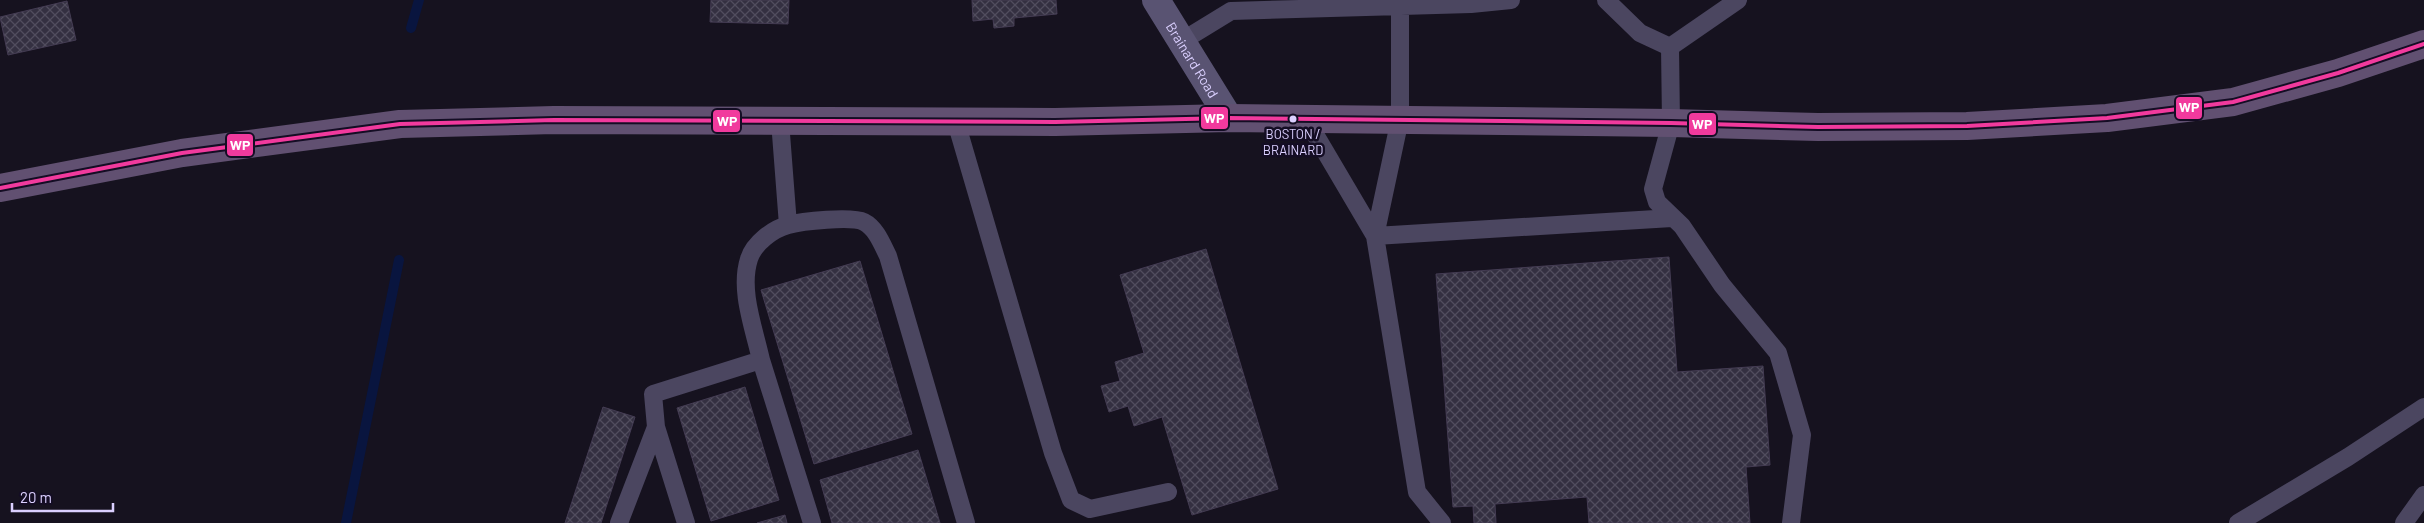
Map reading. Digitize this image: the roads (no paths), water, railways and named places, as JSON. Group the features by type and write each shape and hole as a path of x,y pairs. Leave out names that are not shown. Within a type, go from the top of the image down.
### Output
{"main road":[{"path":"0,188 182,153 290,137 400,124 554,120 956,122 1230,118 1671,122 1818,127 1967,126 2107,118 2233,102 2338,73 2424,44"}],"street":[{"name":"Brainard Road","path":"1156,0 1230,118"}],"lane":[{"path":"1182,41 1231,6 1400,6 1511,0"},
{"path":"1606,0 1640,33 1670,47"},
{"path":"1670,47 1738,0"},
{"path":"1375,236 1400,119 1400,6"},
{"path":"1670,47 1671,122 1653,189 1657,202 1682,226 1722,285 1778,353 1802,435 1790,523"},
{"path":"1306,119 1375,236 1417,492 1442,523"},
{"path":"780,121 788,225"},
{"path":"956,122 1053,453 1071,500 1090,509 1168,492"},
{"path":"812,523 761,360 744,280 749,256 764,238 788,225 849,218 864,222 877,235 888,256 966,523"},
{"path":"1375,236 1672,218"},
{"path":"686,523 656,427 653,394 761,360"},
{"path":"2238,523 2348,457 2424,407"},
{"path":"619,523 656,427"},
{"path":"2404,523 2424,495"}],"waterway":[{"path":"411,28 419,0"},
{"path":"346,523 399,260"}],"place":[{"name":"BOSTON / BRAINARD","path":"1293,119"}]}
